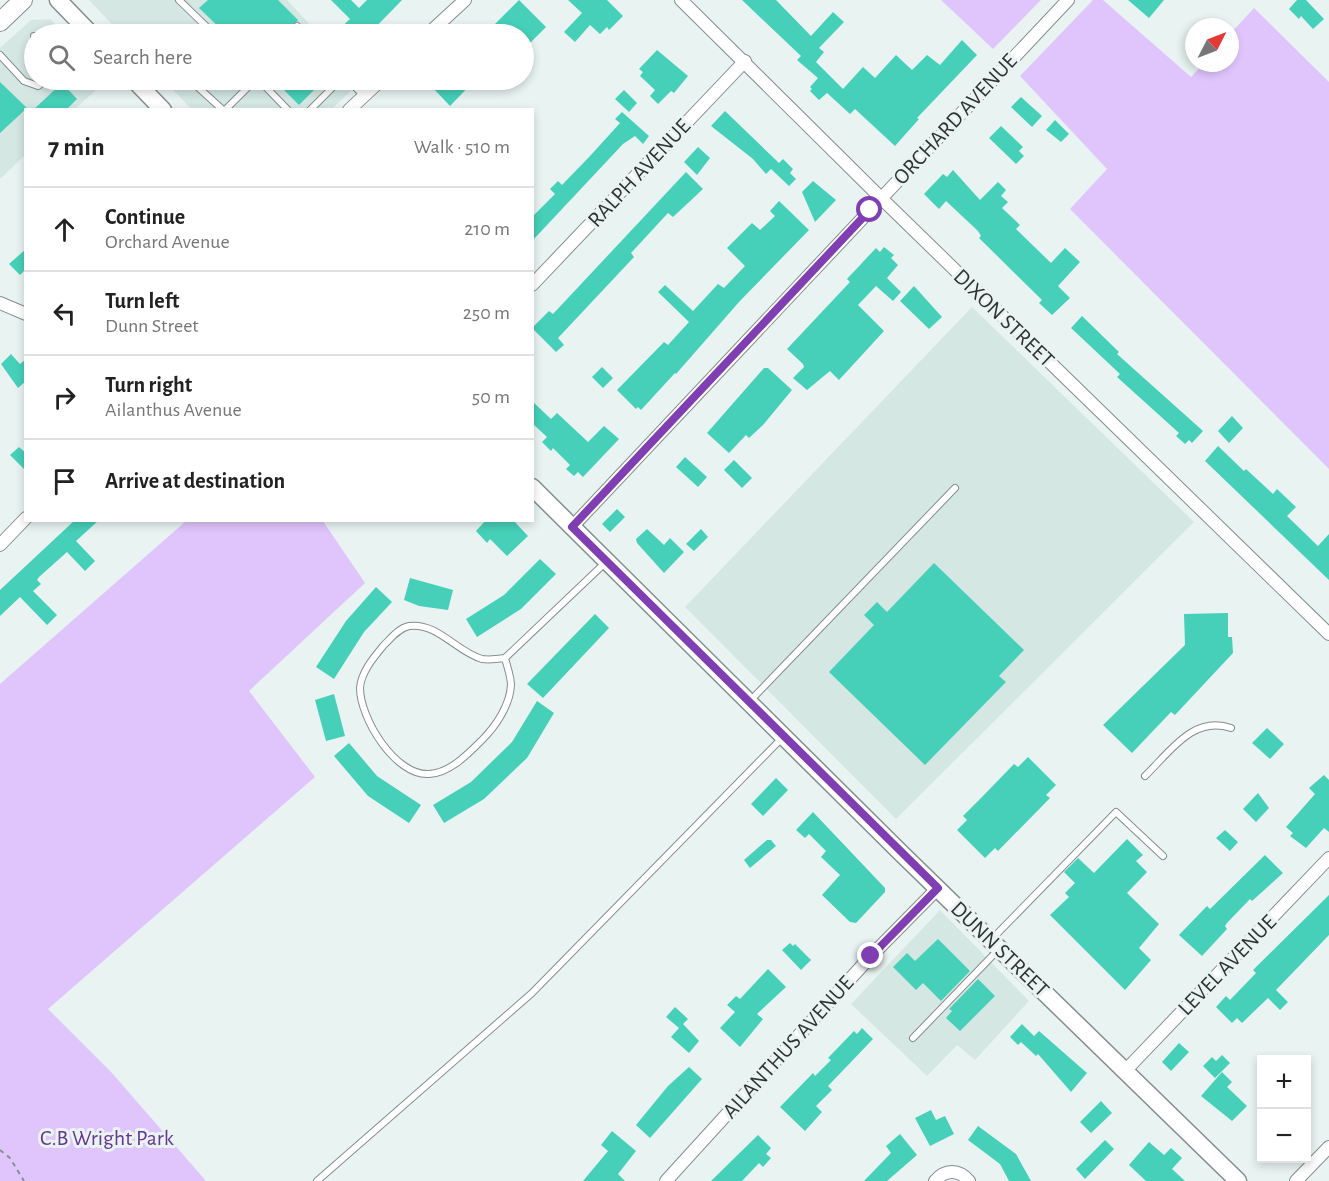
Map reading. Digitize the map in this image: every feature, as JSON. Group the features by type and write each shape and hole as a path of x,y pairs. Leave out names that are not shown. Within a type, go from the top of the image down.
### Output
{"main road":[{"path":"0,22 23,0"}],"street":[{"path":"58,0 81,24"},
{"path":"439,24 465,0"},
{"name":"DIXON STREET","path":"681,0 745,61 880,198 1329,634"},
{"name":"ORCHARD AVENUE","path":"572,527 1068,0"},
{"name":"RALPH AVENUE","path":"534,283 745,61"},
{"path":"144,90 161,108"},
{"path":"352,108 370,90"},
{"path":"0,303 24,313"},
{"name":"DUNN STREET","path":"534,490 1238,1181"},
{"path":"0,545 24,520"},
{"name":"LEVEL AVENUE","path":"1125,1071 1329,858"},
{"name":"AILANTHUS AVENUE","path":"666,1181 871,956 938,888"},
{"path":"1296,1181 1329,1147"},
{"path":"935,1181 941,1175 954,1172 961,1173 969,1181"}],"lane":[{"path":"179,0 204,24"},
{"path":"0,55 24,81"},
{"path":"201,90 222,108"},
{"path":"226,108 246,90"},
{"path":"267,90 286,108"},
{"path":"312,108 330,90"},
{"path":"358,90 364,96"},
{"path":"749,702 955,488"},
{"path":"505,658 511,684 505,708 490,732 468,754 446,769 428,774 412,769 394,757 373,731 363,709 360,687 364,674 374,657 396,633 406,626 420,626 439,633 482,659 505,658 606,562"},
{"path":"1145,776 1192,730 1215,723 1231,728"},
{"path":"317,1181 532,993 784,737"},
{"path":"912,1038 1116,812 1163,856"}],"path":[{"path":"0,1150 10,1158 24,1181"}],"shaded area":[{"path":"89,0 287,0 310,24 112,24"},
{"path":"50,19 55,24 27,24 31,20"},
{"path":"24,26 24,90 96,90 76,108 24,108 24,156 0,179 0,48"},
{"path":"173,90 352,90 333,108 190,108"},
{"path":"972,307 1194,522 896,819 685,607"},
{"path":"940,910 1029,1001 975,1060 957,1045 927,1076 851,1004"}],"green space":[{"path":"941,0 1041,0 993,49"},
{"path":"1093,0 1103,0 1191,77 1196,72 1239,72 1239,24 1254,8 1329,82 1329,469 1070,209 1107,169 1020,76"},
{"name":"C.B Wright Park","path":"185,522 324,522 365,583 249,691 315,777 48,1009 112,1073 206,1181 0,1181 0,684"}],"building":[{"path":"208,0 278,0 298,20 294,24 216,24 199,8"},
{"path":"331,0 351,0 359,8 367,0 402,0 379,24 345,24 350,19"},
{"path":"519,0 546,27 534,39 534,24 495,24"},
{"path":"568,0 607,0 623,16 609,30 607,27 600,34 590,25 575,42 564,32 582,13"},
{"path":"742,0 776,0 811,36 833,12 844,22 819,48 824,52 816,62 843,89 863,67 875,78 896,55 912,70 927,55 940,65 962,40 977,55 917,118 919,119 895,146 855,109 850,114 827,93 819,100 810,91 812,89 810,87 818,78 797,60 801,56"},
{"path":"1128,0 1164,0 1149,18"},
{"path":"1297,0 1306,0 1324,19 1313,29 1301,16 1299,19 1289,9"},
{"path":"657,50 688,76 674,93 671,91 658,104 650,96 655,90 640,76 643,72 639,69"},
{"path":"0,82 27,108 24,108 24,111 0,133"},
{"path":"54,90 69,90 77,99 68,108 35,108"},
{"path":"284,90 314,90 299,105"},
{"path":"435,90 465,90 450,106"},
{"path":"624,90 637,103 629,112 615,99"},
{"path":"1021,97 1042,116 1032,127 1011,107"},
{"path":"725,111 779,163 783,159 793,169 790,173 796,179 789,186 771,169 766,174 753,159 711,126"},
{"path":"622,112 649,136 643,144 635,136 623,144 534,239 534,215 555,194 550,189 558,181 562,185 590,156 620,123 615,119"},
{"path":"1055,120 1069,134 1061,142 1046,130"},
{"path":"1001,126 1023,147 1019,151 1024,156 1016,164 989,138"},
{"path":"698,147 710,158 697,175 684,162"},
{"path":"953,170 980,200 998,182 1006,190 1001,196 1008,202 1002,208 1020,225 1016,229 1051,263 1065,248 1080,262 1058,286 1070,298 1052,315 1039,303 1042,300 979,238 981,236 978,231 946,201 939,209 924,194 943,174 947,177"},
{"path":"686,172 703,189 673,217 668,213 631,253 634,257 558,338 564,345 556,352 534,330 534,326 549,311 553,314"},
{"path":"813,181 836,200 815,222 802,192"},
{"path":"779,201 809,230 739,302 676,374 641,410 638,407 636,409 617,390 664,342 668,345 689,322 658,292 665,285 693,311 718,284 724,288 745,266 727,248 752,223 760,230 775,216 770,211"},
{"path":"884,247 894,255 891,258 898,265 887,278 901,292 893,301 876,286 858,305 884,331 839,380 830,371 807,390 793,378 804,367 803,364 787,349 850,282 847,279 876,248 880,252"},
{"path":"24,251 24,271 20,275 9,264"},
{"path":"914,286 942,317 929,329 900,301"},
{"path":"1082,316 1119,352 1117,354 1203,431 1192,443 1189,440 1185,444 1176,436 1179,433 1117,377 1120,374 1071,328"},
{"path":"11,354 20,364 24,361 24,383 18,388 1,364"},
{"path":"602,367 613,378 603,388 592,377"},
{"path":"764,368 768,368 792,390 763,425 749,438 746,435 729,453 707,433"},
{"path":"534,403 551,419 557,413 588,442 604,426 619,439 583,477 578,472 574,476 566,469 570,465 553,448 551,451 542,442 547,437 534,425"},
{"path":"1232,416 1243,428 1229,443 1218,431"},
{"path":"1218,446 1273,494 1277,489 1296,507 1287,516 1318,546 1329,534 1329,580 1205,461"},
{"path":"19,447 24,451 24,469 10,455"},
{"path":"685,457 707,477 698,487 676,467"},
{"path":"734,460 752,478 742,488 724,470"},
{"path":"617,509 625,517 610,532 602,524"},
{"path":"73,522 97,522 76,541 95,561 85,571 67,552 37,580 41,584 33,591 57,615 47,625 20,597 0,616 0,590"},
{"path":"484,522 515,522 528,536 507,556 490,539 487,543 476,531"},
{"path":"647,529 664,545 670,538 684,552 664,573 637,543 636,539"},
{"path":"701,529 708,537 694,551 686,544"},
{"path":"540,559 556,574 521,609 477,637 466,619 504,595"},
{"path":"934,563 1024,650 999,676 1006,682 925,765 829,672 874,625 864,615 877,602 887,612"},
{"path":"410,578 453,590 448,610 419,606 404,600"},
{"path":"376,587 392,602 364,632 334,679 316,667 346,621"},
{"path":"1228,613 1228,637 1232,637 1233,653 1175,715 1171,712 1132,753 1103,725 1185,645 1184,614"},
{"path":"595,614 609,628 543,698 527,684"},
{"path":"334,694 345,736 326,741 315,700"},
{"path":"537,701 554,713 527,758 484,799 444,823 433,805 471,782 512,742"},
{"path":"1267,728 1284,744 1270,759 1252,743"},
{"path":"349,743 377,776 421,805 409,823 368,796 334,756"},
{"path":"1028,757 1056,785 1046,795 1050,798 998,851 995,848 985,858 957,830 967,820 963,816 1014,764 1018,767"},
{"path":"1324,775 1329,780 1329,832 1324,828 1306,848 1290,836 1293,833 1286,827 1315,794 1309,788"},
{"path":"776,778 788,790 763,816 751,804"},
{"path":"1258,793 1269,808 1256,822 1243,809"},
{"path":"813,812 885,888 885,892 856,923 850,922 822,895 840,875 821,857 826,851 809,834 805,838 796,830"},
{"path":"1225,830 1238,842 1230,851 1216,838"},
{"path":"1127,839 1143,855 1136,861 1147,872 1127,893 1159,924 1139,948 1151,960 1125,990 1050,915 1069,897 1065,893 1075,883 1064,872 1078,858 1094,873"},
{"path":"767,840 771,840 776,846 750,868 744,860"},
{"path":"1265,855 1283,873 1252,901 1250,899 1227,923 1225,926 1227,929 1202,956 1179,935 1207,906 1210,909"},
{"path":"1329,895 1329,935 1276,990 1288,1002 1280,1010 1268,998 1242,1023 1237,1018 1232,1023 1216,1007 1226,996 1230,1000 1256,973 1253,970"},
{"path":"938,939 970,971 941,1001 923,983 916,990 893,967 907,953 915,961"},
{"path":"790,943 793,946 795,944 811,960 801,970 782,950"},
{"path":"768,969 786,987 757,1014 763,1019 740,1047 720,1028 735,1012 727,1005 736,996 740,999"},
{"path":"978,979 995,996 960,1031 946,1018 952,1011 949,1009"},
{"path":"675,1007 688,1019 683,1024 699,1041 689,1053 671,1037 679,1028 666,1017"},
{"path":"1022,1024 1034,1036 1039,1031 1087,1073 1071,1092 1038,1054 1036,1056 1021,1042 1018,1045 1010,1037"},
{"path":"862,1028 873,1039 828,1086 832,1090 816,1106 822,1112 805,1131 780,1107 813,1073 815,1076 831,1060 828,1058 854,1031 857,1034"},
{"path":"1179,1043 1189,1052 1171,1071 1162,1062"},
{"path":"1222,1055 1230,1063 1215,1078 1203,1066 1212,1057 1216,1061"},
{"path":"689,1067 702,1079 650,1138 636,1125 668,1086"},
{"path":"1222,1072 1232,1082 1227,1087 1247,1106 1232,1121 1201,1096"},
{"path":"1101,1101 1112,1113 1091,1133 1080,1122"},
{"path":"931,1110 936,1120 945,1116 954,1134 930,1146 915,1118"},
{"path":"978,1126 1016,1154 1031,1181 1009,1181 1000,1164 968,1140"},
{"path":"612,1131 636,1151 618,1174 625,1181 583,1181 608,1151 601,1145"},
{"path":"900,1134 917,1155 887,1181 864,1181 891,1153 886,1146"},
{"path":"758,1135 771,1148 766,1154 771,1158 763,1167 759,1163 742,1181 711,1181"},
{"path":"1105,1140 1114,1149 1085,1179 1076,1169"},
{"path":"1149,1142 1164,1155 1171,1148 1182,1158 1172,1169 1185,1181 1146,1181 1129,1165"}],"route":[{"path":"870,210 572,527 938,888 871,956"}]}
